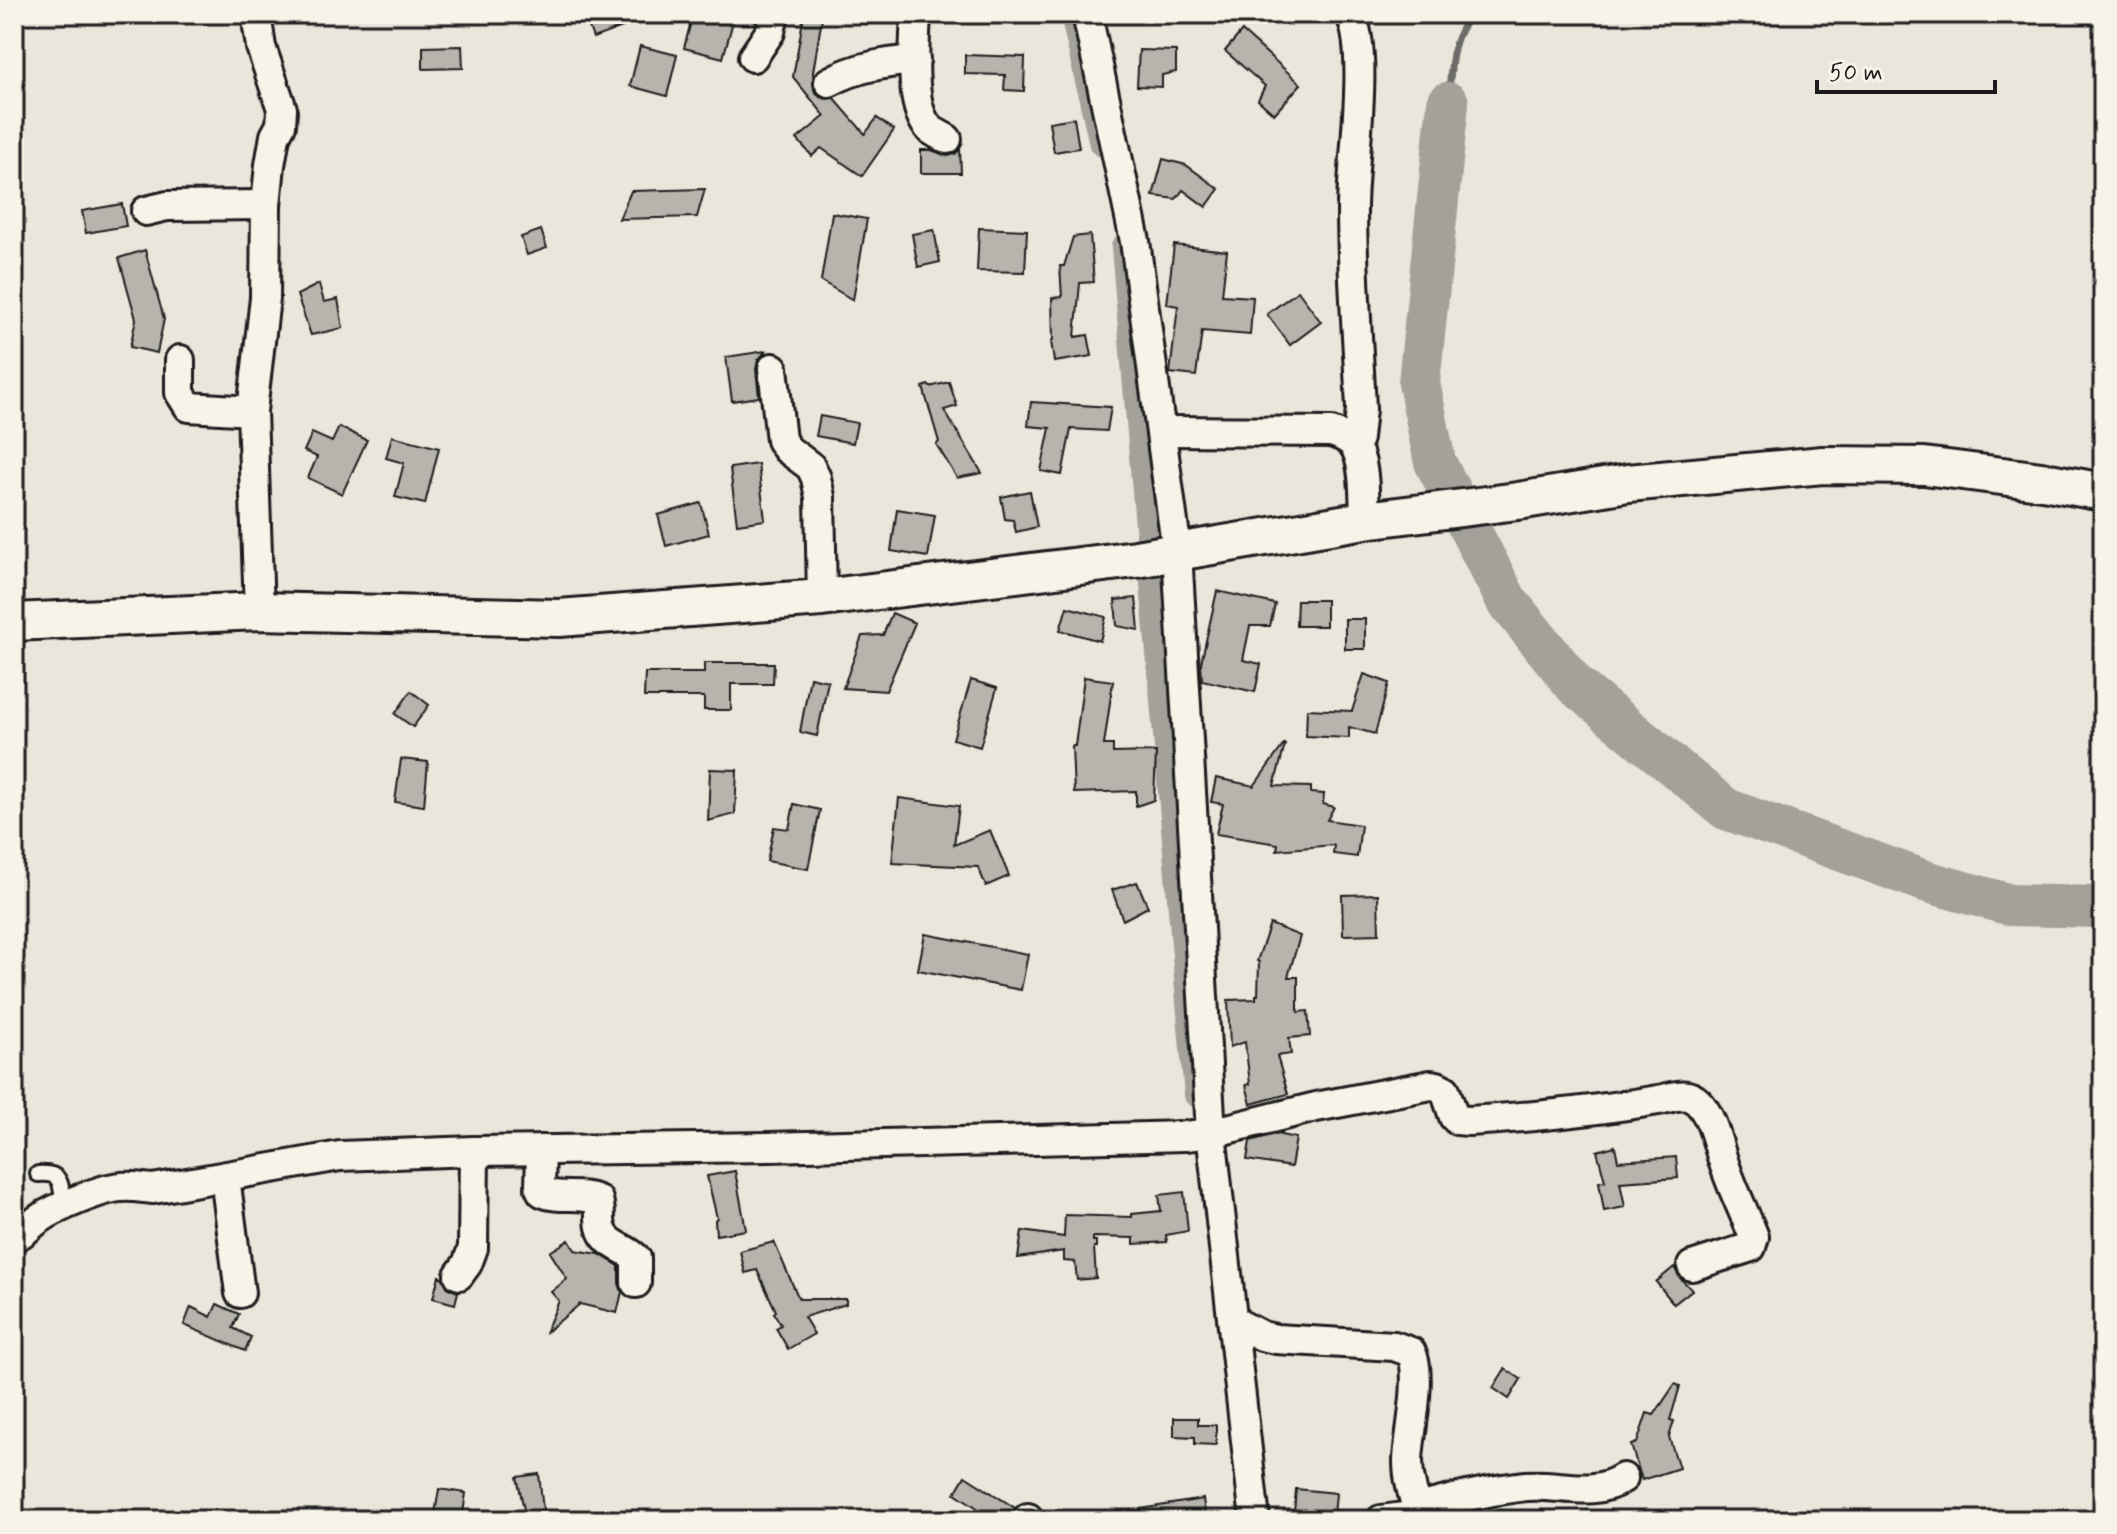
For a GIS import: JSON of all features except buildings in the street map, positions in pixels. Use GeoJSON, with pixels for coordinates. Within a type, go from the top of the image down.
{"type":"FeatureCollection","features":[{"type":"Feature","properties":{"kind":"street"},"geometry":{"type":"LineString","coordinates":[[256,14],[261,47],[282,109],[270,165],[266,205],[265,298],[252,411],[259,611]]}},
{"type":"Feature","properties":{"kind":"street"},"geometry":{"type":"LineString","coordinates":[[753,57],[770,32],[774,14]]}},
{"type":"Feature","properties":{"kind":"street"},"geometry":{"type":"LineString","coordinates":[[916,14],[918,101],[930,129],[947,139]]}},
{"type":"Feature","properties":{"kind":"street"},"geometry":{"type":"LineString","coordinates":[[1087,14],[1135,241],[1162,431],[1161,554],[1198,1135],[1233,1321],[1255,1520]]}},
{"type":"Feature","properties":{"kind":"street"},"geometry":{"type":"LineString","coordinates":[[1350,14],[1355,22],[1359,59],[1352,205],[1361,425],[1355,446],[1363,478],[1365,520]]}},
{"type":"Feature","properties":{"kind":"street"},"geometry":{"type":"LineString","coordinates":[[829,82],[864,67],[915,60]]}},
{"type":"Feature","properties":{"kind":"street"},"geometry":{"type":"LineString","coordinates":[[146,211],[167,206],[266,205]]}},
{"type":"Feature","properties":{"kind":"street"},"geometry":{"type":"LineString","coordinates":[[180,360],[180,393],[189,407],[252,411]]}},
{"type":"Feature","properties":{"kind":"street"},"geometry":{"type":"LineString","coordinates":[[773,368],[781,440],[787,449],[811,467],[820,497],[822,598]]}},
{"type":"Feature","properties":{"kind":"street"},"geometry":{"type":"LineString","coordinates":[[1162,431],[1331,432],[1345,437],[1355,446]]}},
{"type":"Feature","properties":{"kind":"street"},"geometry":{"type":"LineString","coordinates":[[14,622],[259,611],[559,618],[822,598],[1161,554],[1365,520],[1518,501],[1628,483],[1823,465],[1924,466],[2103,492]]}},
{"type":"Feature","properties":{"kind":"street"},"geometry":{"type":"LineString","coordinates":[[14,1237],[23,1234],[38,1219],[64,1206],[123,1186],[153,1189],[340,1156],[1198,1135],[1316,1107],[1431,1085],[1445,1090],[1457,1120],[1469,1121],[1595,1110],[1680,1094],[1692,1097],[1707,1116],[1754,1237],[1751,1247],[1692,1266]]}},
{"type":"Feature","properties":{"kind":"street"},"geometry":{"type":"LineString","coordinates":[[541,1150],[542,1192],[598,1200],[601,1230],[606,1238],[636,1258],[636,1283]]}},
{"type":"Feature","properties":{"kind":"street"},"geometry":{"type":"LineString","coordinates":[[459,1275],[473,1248],[474,1151]]}},
{"type":"Feature","properties":{"kind":"street"},"geometry":{"type":"LineString","coordinates":[[225,1177],[240,1293]]}},
{"type":"Feature","properties":{"kind":"street"},"geometry":{"type":"LineString","coordinates":[[1233,1321],[1262,1336],[1276,1339],[1394,1346],[1411,1352],[1415,1359],[1415,1378],[1408,1462],[1416,1509],[1412,1516],[1381,1520]]}},
{"type":"Feature","properties":{"kind":"street"},"geometry":{"type":"LineString","coordinates":[[1416,1509],[1448,1500],[1530,1486],[1589,1489],[1610,1486],[1623,1478]]}},
{"type":"Feature","properties":{"kind":"lane"},"geometry":{"type":"LineString","coordinates":[[38,1174],[57,1177],[64,1206]]}},
{"type":"Feature","properties":{"kind":"waterway"},"geometry":{"type":"LineString","coordinates":[[1072,14],[1101,144]]}},
{"type":"Feature","properties":{"kind":"waterway"},"geometry":{"type":"LineString","coordinates":[[1448,103],[1455,45],[1472,14]]}},
{"type":"Feature","properties":{"kind":"waterway"},"geometry":{"type":"LineString","coordinates":[[1448,103],[1419,383],[1435,462],[1507,601],[1576,686],[1726,809],[1928,882],[2011,905],[2103,907]]}},
{"type":"Feature","properties":{"kind":"waterway"},"geometry":{"type":"LineString","coordinates":[[1123,247],[1196,1095]]}}]}
